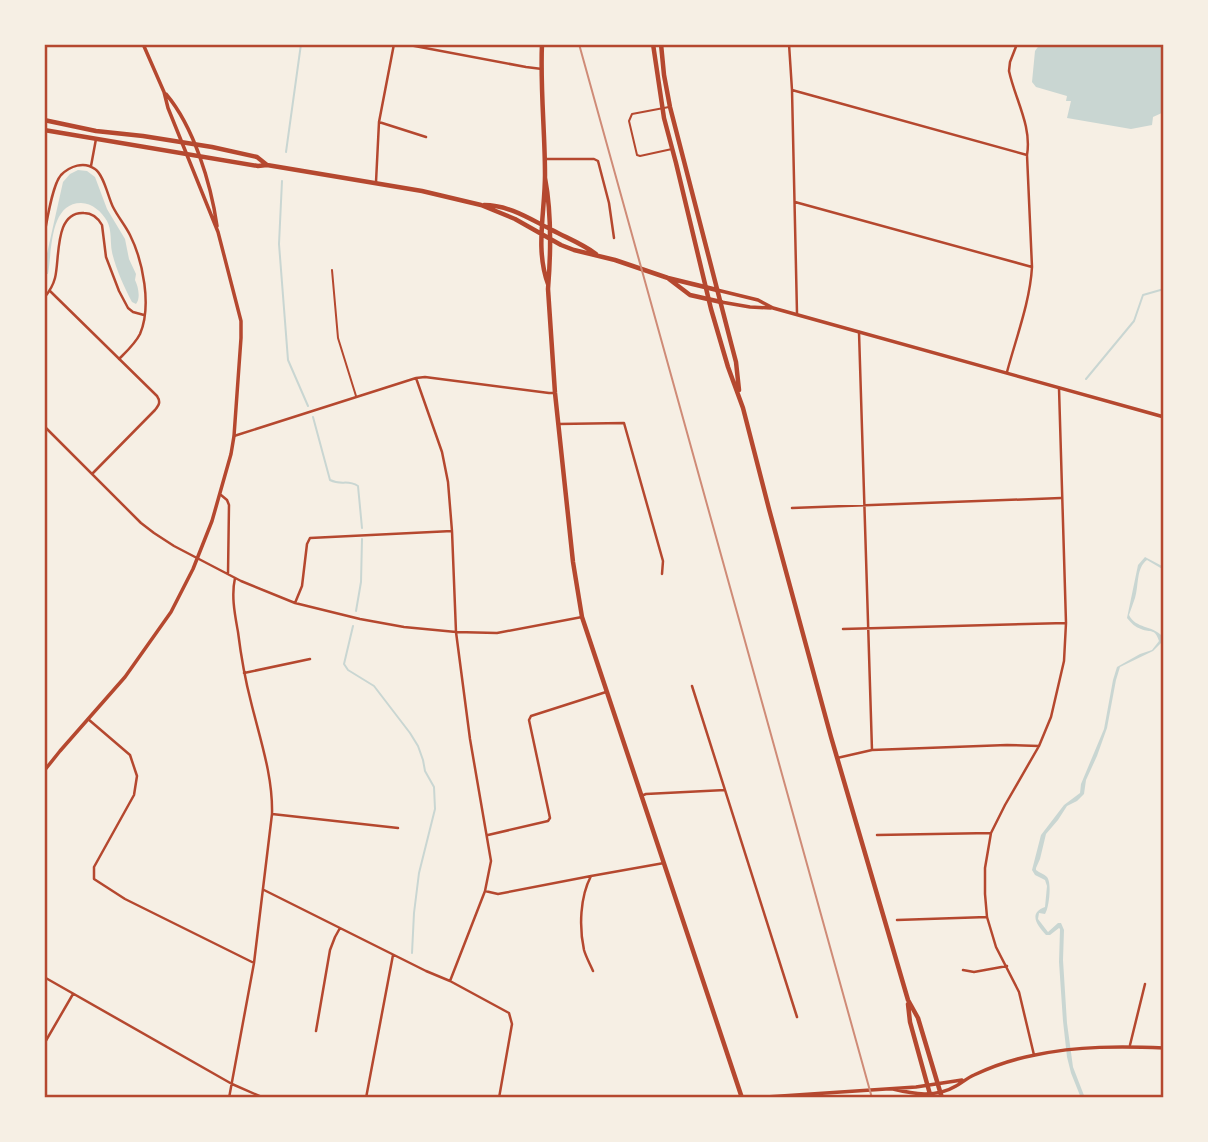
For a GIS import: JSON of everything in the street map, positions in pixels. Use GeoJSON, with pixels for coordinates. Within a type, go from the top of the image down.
{"type":"FeatureCollection","features":[{"type":"Feature","properties":{"kind":"main road"},"geometry":{"type":"LineString","coordinates":[[542,44],[545,159],[541,233],[543,265],[548,285],[555,393],[573,562],[582,617],[741,1098]]}},
{"type":"Feature","properties":{"kind":"main road"},"geometry":{"type":"LineString","coordinates":[[653,44],[662,108],[709,300],[728,367],[739,394],[837,759],[908,1000],[910,1021],[931,1096]]}},
{"type":"Feature","properties":{"kind":"main road"},"geometry":{"type":"LineString","coordinates":[[661,44],[670,107],[736,362],[739,394]]}},
{"type":"Feature","properties":{"kind":"main road"},"geometry":{"type":"LineString","coordinates":[[44,120],[101,132],[194,144],[257,158],[267,165]]}},
{"type":"Feature","properties":{"kind":"main road"},"geometry":{"type":"LineString","coordinates":[[44,130],[376,183],[481,205],[575,250],[718,290]]}},
{"type":"Feature","properties":{"kind":"main road"},"geometry":{"type":"LineString","coordinates":[[96,139],[101,132]]}},
{"type":"Feature","properties":{"kind":"main road"},"geometry":{"type":"LineString","coordinates":[[545,178],[551,239],[548,285]]}},
{"type":"Feature","properties":{"kind":"main road"},"geometry":{"type":"LineString","coordinates":[[481,205],[495,205],[527,216],[597,255]]}},
{"type":"Feature","properties":{"kind":"main road"},"geometry":{"type":"LineString","coordinates":[[668,278],[685,293],[721,302]]}},
{"type":"Feature","properties":{"kind":"main road"},"geometry":{"type":"LineString","coordinates":[[908,1000],[918,1018],[942,1098]]}},
{"type":"Feature","properties":{"kind":"street"},"geometry":{"type":"LineString","coordinates":[[44,771],[125,677],[179,599],[198,558],[221,495],[234,436],[241,321],[218,232],[143,44]]}},
{"type":"Feature","properties":{"kind":"street"},"geometry":{"type":"LineString","coordinates":[[376,183],[379,122],[394,44]]}},
{"type":"Feature","properties":{"kind":"street"},"geometry":{"type":"LineString","coordinates":[[404,44],[542,69]]}},
{"type":"Feature","properties":{"kind":"street"},"geometry":{"type":"LineString","coordinates":[[788,44],[792,90],[797,315]]}},
{"type":"Feature","properties":{"kind":"street"},"geometry":{"type":"LineString","coordinates":[[1007,374],[1023,316],[1032,267],[1028,135],[1009,71],[1017,44]]}},
{"type":"Feature","properties":{"kind":"street"},"geometry":{"type":"LineString","coordinates":[[792,90],[1027,155]]}},
{"type":"Feature","properties":{"kind":"street"},"geometry":{"type":"LineString","coordinates":[[164,93],[175,105],[194,144],[216,214],[218,232]]}},
{"type":"Feature","properties":{"kind":"street"},"geometry":{"type":"LineString","coordinates":[[379,122],[426,137]]}},
{"type":"Feature","properties":{"kind":"street"},"geometry":{"type":"LineString","coordinates":[[91,166],[96,139]]}},
{"type":"Feature","properties":{"kind":"street"},"geometry":{"type":"LineString","coordinates":[[545,159],[598,161],[614,237]]}},
{"type":"Feature","properties":{"kind":"street"},"geometry":{"type":"LineString","coordinates":[[44,236],[57,180],[74,166],[91,166],[101,176],[136,250],[144,286],[144,315],[140,334],[119,359]]}},
{"type":"Feature","properties":{"kind":"street"},"geometry":{"type":"LineString","coordinates":[[795,202],[1032,267]]}},
{"type":"Feature","properties":{"kind":"street"},"geometry":{"type":"LineString","coordinates":[[44,298],[56,275],[63,226],[67,219],[82,212],[95,217],[102,225],[106,257],[119,291],[128,308],[144,315]]}},
{"type":"Feature","properties":{"kind":"street"},"geometry":{"type":"LineString","coordinates":[[50,290],[157,396],[159,402],[155,410],[92,474]]}},
{"type":"Feature","properties":{"kind":"street"},"geometry":{"type":"LineString","coordinates":[[718,290],[758,300],[797,315],[1162,416]]}},
{"type":"Feature","properties":{"kind":"street"},"geometry":{"type":"LineString","coordinates":[[721,302],[773,308]]}},
{"type":"Feature","properties":{"kind":"street"},"geometry":{"type":"LineString","coordinates":[[859,332],[872,750]]}},
{"type":"Feature","properties":{"kind":"street"},"geometry":{"type":"LineString","coordinates":[[234,436],[416,378],[434,377],[555,393]]}},
{"type":"Feature","properties":{"kind":"street"},"geometry":{"type":"LineString","coordinates":[[416,378],[442,452],[448,482],[456,632],[470,739],[491,861],[485,891],[450,981]]}},
{"type":"Feature","properties":{"kind":"street"},"geometry":{"type":"LineString","coordinates":[[1034,1055],[1019,992],[996,947],[987,916],[985,879],[991,833],[1039,746],[1051,717],[1064,661],[1066,623],[1059,388]]}},
{"type":"Feature","properties":{"kind":"street"},"geometry":{"type":"LineString","coordinates":[[558,424],[624,423],[663,561],[662,574]]}},
{"type":"Feature","properties":{"kind":"street"},"geometry":{"type":"LineString","coordinates":[[44,426],[148,529],[236,578],[295,603],[404,627],[456,632],[497,633],[582,617]]}},
{"type":"Feature","properties":{"kind":"street"},"geometry":{"type":"LineString","coordinates":[[221,495],[227,499],[229,505],[229,574]]}},
{"type":"Feature","properties":{"kind":"street"},"geometry":{"type":"LineString","coordinates":[[792,508],[1062,498]]}},
{"type":"Feature","properties":{"kind":"street"},"geometry":{"type":"LineString","coordinates":[[295,603],[302,586],[310,538],[452,531]]}},
{"type":"Feature","properties":{"kind":"street"},"geometry":{"type":"LineString","coordinates":[[229,1098],[254,963],[272,814],[271,783],[244,673],[234,604],[233,588],[236,578]]}},
{"type":"Feature","properties":{"kind":"street"},"geometry":{"type":"LineString","coordinates":[[843,629],[1066,623]]}},
{"type":"Feature","properties":{"kind":"street"},"geometry":{"type":"LineString","coordinates":[[244,673],[310,659]]}},
{"type":"Feature","properties":{"kind":"street"},"geometry":{"type":"LineString","coordinates":[[692,686],[797,1017]]}},
{"type":"Feature","properties":{"kind":"street"},"geometry":{"type":"LineString","coordinates":[[488,835],[548,821],[550,818],[529,720],[531,716],[607,692]]}},
{"type":"Feature","properties":{"kind":"street"},"geometry":{"type":"LineString","coordinates":[[88,719],[130,755],[137,775],[134,795],[94,867],[94,879],[125,899],[254,963]]}},
{"type":"Feature","properties":{"kind":"street"},"geometry":{"type":"LineString","coordinates":[[837,759],[872,750],[1039,746]]}},
{"type":"Feature","properties":{"kind":"street"},"geometry":{"type":"LineString","coordinates":[[641,796],[725,790]]}},
{"type":"Feature","properties":{"kind":"street"},"geometry":{"type":"LineString","coordinates":[[272,814],[398,828]]}},
{"type":"Feature","properties":{"kind":"street"},"geometry":{"type":"LineString","coordinates":[[877,835],[991,833]]}},
{"type":"Feature","properties":{"kind":"street"},"geometry":{"type":"LineString","coordinates":[[485,891],[498,894],[664,863]]}},
{"type":"Feature","properties":{"kind":"street"},"geometry":{"type":"LineString","coordinates":[[591,876],[585,887],[582,919],[584,951],[593,971]]}},
{"type":"Feature","properties":{"kind":"street"},"geometry":{"type":"LineString","coordinates":[[263,889],[509,1013],[512,1024],[499,1098]]}},
{"type":"Feature","properties":{"kind":"street"},"geometry":{"type":"LineString","coordinates":[[897,920],[987,916]]}},
{"type":"Feature","properties":{"kind":"street"},"geometry":{"type":"LineString","coordinates":[[316,1031],[330,950],[340,928]]}},
{"type":"Feature","properties":{"kind":"street"},"geometry":{"type":"LineString","coordinates":[[366,1098],[393,955]]}},
{"type":"Feature","properties":{"kind":"street"},"geometry":{"type":"LineString","coordinates":[[963,970],[974,972],[1007,966]]}},
{"type":"Feature","properties":{"kind":"street"},"geometry":{"type":"LineString","coordinates":[[44,977],[232,1084],[264,1098]]}},
{"type":"Feature","properties":{"kind":"street"},"geometry":{"type":"LineString","coordinates":[[1130,1046],[1145,984]]}},
{"type":"Feature","properties":{"kind":"street"},"geometry":{"type":"LineString","coordinates":[[44,1044],[73,994]]}},
{"type":"Feature","properties":{"kind":"street"},"geometry":{"type":"LineString","coordinates":[[893,1089],[931,1096],[1004,1063],[1064,1050],[1130,1046],[1164,1048]]}},
{"type":"Feature","properties":{"kind":"street"},"geometry":{"type":"LineString","coordinates":[[751,1098],[893,1089],[964,1080]]}},
{"type":"Feature","properties":{"kind":"lane"},"geometry":{"type":"LineString","coordinates":[[670,107],[630,116],[629,121],[637,155],[673,149]]}},
{"type":"Feature","properties":{"kind":"lane"},"geometry":{"type":"LineString","coordinates":[[332,270],[338,338],[357,397]]}},
{"type":"Feature","properties":{"kind":"shaded area"},"geometry":{"type":"Polygon","coordinates":[[[1040,44],[1164,44],[1164,112],[1153,117],[1152,125],[1131,129],[1067,118],[1071,101],[1066,101],[1067,96],[1036,87],[1032,82],[1035,51],[1040,44]]]}},
{"type":"Feature","properties":{"kind":"shaded area"},"geometry":{"type":"Polygon","coordinates":[[[78,170],[87,171],[95,177],[107,209],[125,239],[129,259],[136,274],[139,295],[136,304],[129,297],[115,264],[107,221],[93,206],[81,203],[71,205],[63,211],[54,231],[48,274],[44,274],[63,182],[78,170]]]}},
{"type":"Feature","properties":{"kind":"shaded area"},"geometry":{"type":"Polygon","coordinates":[[[1145,557],[1164,567],[1164,570],[1147,560],[1143,563],[1129,615],[1136,623],[1162,636],[1162,642],[1153,651],[1120,667],[1107,728],[1086,780],[1084,794],[1067,806],[1046,834],[1036,868],[1049,880],[1050,890],[1045,914],[1039,913],[1038,919],[1048,932],[1058,923],[1061,923],[1064,930],[1067,1023],[1073,1067],[1085,1098],[1081,1098],[1067,1057],[1059,962],[1060,929],[1046,935],[1037,923],[1035,916],[1045,907],[1047,886],[1045,880],[1035,875],[1032,870],[1041,835],[1064,805],[1080,793],[1081,784],[1104,729],[1117,667],[1152,650],[1159,641],[1154,633],[1137,627],[1127,618],[1138,565],[1145,557]]]}},
{"type":"Feature","properties":{"kind":"waterway"},"geometry":{"type":"LineString","coordinates":[[286,152],[301,44]]}},
{"type":"Feature","properties":{"kind":"waterway"},"geometry":{"type":"LineString","coordinates":[[282,181],[279,244],[288,360],[308,406]]}},
{"type":"Feature","properties":{"kind":"waterway"},"geometry":{"type":"LineString","coordinates":[[1086,379],[1134,321],[1143,295],[1164,289]]}},
{"type":"Feature","properties":{"kind":"waterway"},"geometry":{"type":"LineString","coordinates":[[313,417],[330,480],[358,486],[362,528]]}},
{"type":"Feature","properties":{"kind":"waterway"},"geometry":{"type":"LineString","coordinates":[[356,611],[361,582],[362,539]]}},
{"type":"Feature","properties":{"kind":"waterway"},"geometry":{"type":"LineString","coordinates":[[353,626],[344,664],[348,670],[374,686],[410,733],[434,787],[435,809],[419,873],[412,953]]}},
{"type":"Feature","properties":{"kind":"railway"},"geometry":{"type":"LineString","coordinates":[[579,44],[872,1098]]}}]}
